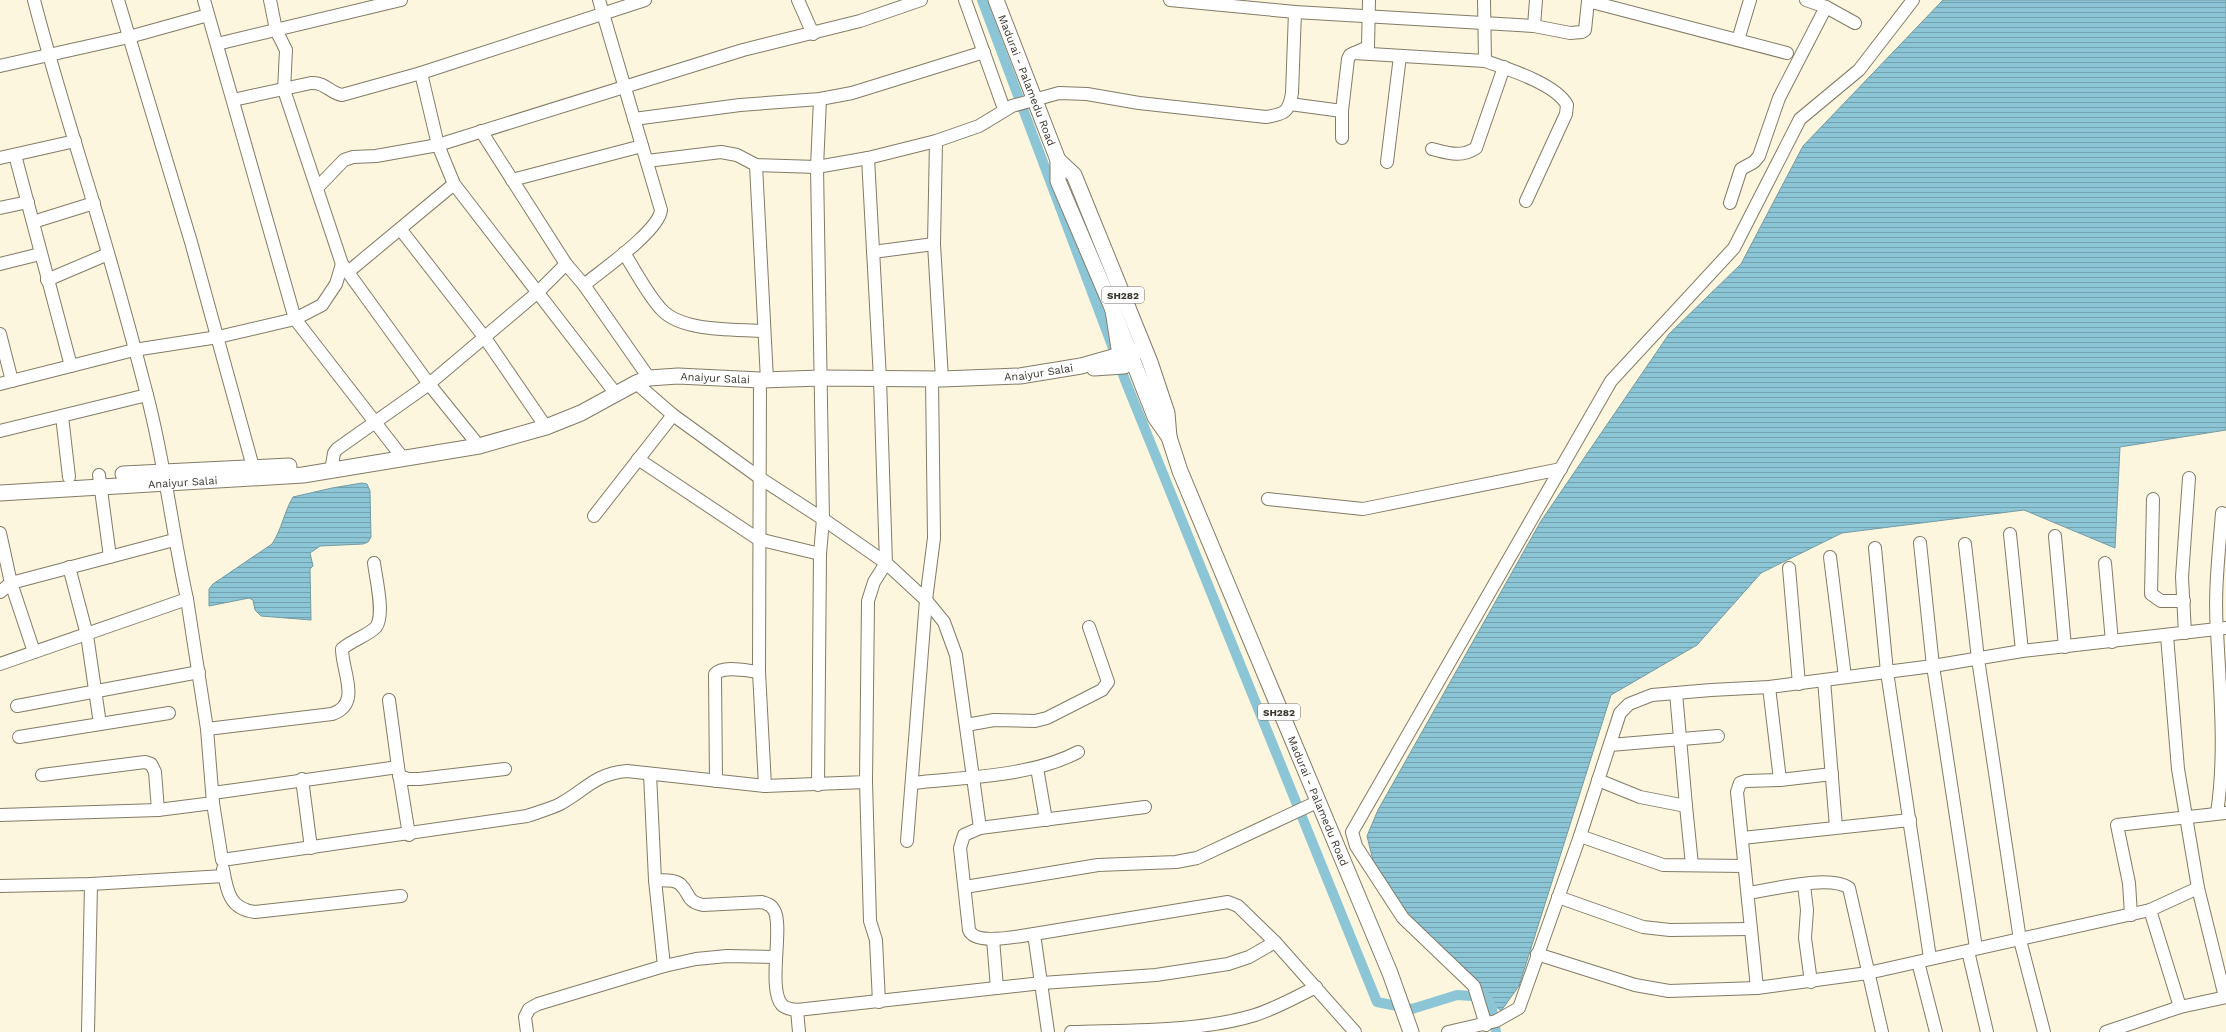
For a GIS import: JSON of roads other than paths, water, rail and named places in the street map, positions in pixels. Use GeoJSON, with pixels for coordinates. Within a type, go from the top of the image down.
{"type":"FeatureCollection","features":[{"type":"Feature","properties":{"kind":"main road","name":"Madurai - Palamedu Road"},"geometry":{"type":"LineString","coordinates":[[996,0],[1030,100],[1058,160],[1074,176],[1150,362],[1168,412],[1169,437],[1180,472],[1316,802],[1394,985],[1410,1030]]}},
{"type":"Feature","properties":{"kind":"main road","name":"Madurai - Palamedu Road"},"geometry":{"type":"LineString","coordinates":[[1058,160],[1058,182],[1113,310],[1121,361],[1146,395],[1155,417],[1169,437]]}},
{"type":"Feature","properties":{"kind":"main road"},"geometry":{"type":"LineString","coordinates":[[1097,273],[1112,268]]}},
{"type":"Feature","properties":{"kind":"main road"},"geometry":{"type":"LineString","coordinates":[[1121,361],[1142,343]]}},
{"type":"Feature","properties":{"kind":"main road","name":"Anaiyur Salai"},"geometry":{"type":"LineString","coordinates":[[253,473],[310,474],[402,457],[479,446],[546,427],[581,413],[642,380],[678,376],[763,380],[821,378],[880,380],[937,379],[1020,376],[1121,361],[1150,362]]}},
{"type":"Feature","properties":{"kind":"main road","name":"Anaiyur Salai"},"geometry":{"type":"LineString","coordinates":[[0,493],[100,480],[253,473],[332,465],[364,464]]}},
{"type":"Feature","properties":{"kind":"main road","name":"Anaiyur Salai"},"geometry":{"type":"LineString","coordinates":[[0,482],[69,477],[100,480]]}},
{"type":"Feature","properties":{"kind":"street"},"geometry":{"type":"LineString","coordinates":[[34,0],[48,56],[94,203],[147,395],[166,477],[174,540],[187,599],[199,672],[213,798],[224,876],[233,902],[243,911],[255,912],[401,896]]}},
{"type":"Feature","properties":{"kind":"street"},"geometry":{"type":"LineString","coordinates":[[118,0],[218,337],[253,473]]}},
{"type":"Feature","properties":{"kind":"street"},"geometry":{"type":"LineString","coordinates":[[204,0],[295,319],[402,457]]}},
{"type":"Feature","properties":{"kind":"street"},"geometry":{"type":"LineString","coordinates":[[270,0],[276,30],[286,50],[284,90],[345,268],[429,384],[479,446]]}},
{"type":"Feature","properties":{"kind":"street"},"geometry":{"type":"LineString","coordinates":[[217,44],[400,0]]}},
{"type":"Feature","properties":{"kind":"street"},"geometry":{"type":"LineString","coordinates":[[584,285],[624,253],[657,223],[660,216],[659,199],[624,86],[604,14],[598,0]]}},
{"type":"Feature","properties":{"kind":"street"},"geometry":{"type":"LineString","coordinates":[[232,100],[318,82],[335,94],[342,95],[421,73],[645,0]]}},
{"type":"Feature","properties":{"kind":"street"},"geometry":{"type":"LineString","coordinates":[[798,0],[813,34]]}},
{"type":"Feature","properties":{"kind":"street"},"geometry":{"type":"LineString","coordinates":[[317,188],[344,160],[438,145],[743,50],[813,34],[860,21],[921,0]]}},
{"type":"Feature","properties":{"kind":"street"},"geometry":{"type":"LineString","coordinates":[[965,0],[984,52],[1008,107]]}},
{"type":"Feature","properties":{"kind":"street"},"geometry":{"type":"LineString","coordinates":[[1170,0],[1274,5],[1295,12],[1368,15],[1534,26],[1570,33],[1582,32],[1587,25],[1588,1],[1787,53]]}},
{"type":"Feature","properties":{"kind":"street"},"geometry":{"type":"LineString","coordinates":[[1342,138],[1342,111],[1348,59],[1354,53],[1368,48],[1369,0]]}},
{"type":"Feature","properties":{"kind":"street"},"geometry":{"type":"LineString","coordinates":[[1484,0],[1483,22],[1485,61]]}},
{"type":"Feature","properties":{"kind":"street"},"geometry":{"type":"LineString","coordinates":[[1534,26],[1536,0]]}},
{"type":"Feature","properties":{"kind":"street"},"geometry":{"type":"LineString","coordinates":[[1738,40],[1750,0]]}},
{"type":"Feature","properties":{"kind":"street"},"geometry":{"type":"LineString","coordinates":[[1806,0],[1826,7],[1855,23]]}},
{"type":"Feature","properties":{"kind":"street"},"geometry":{"type":"LineString","coordinates":[[1491,1023],[1474,986],[1402,918],[1356,846],[1352,832],[1611,382],[1734,248],[1800,119],[1859,70],[1913,0]]}},
{"type":"Feature","properties":{"kind":"street"},"geometry":{"type":"LineString","coordinates":[[1730,203],[1741,169],[1754,162],[1759,156],[1779,98],[1826,7]]}},
{"type":"Feature","properties":{"kind":"street"},"geometry":{"type":"LineString","coordinates":[[647,161],[721,152],[737,154],[756,165],[817,166],[868,158],[936,141],[979,126],[991,120],[1008,107],[1059,93],[1073,93],[1139,103],[1266,117],[1286,112],[1290,104],[1295,12]]}},
{"type":"Feature","properties":{"kind":"street"},"geometry":{"type":"LineString","coordinates":[[0,66],[129,37],[208,15]]}},
{"type":"Feature","properties":{"kind":"street"},"geometry":{"type":"LineString","coordinates":[[634,119],[740,105],[820,99],[875,88],[984,52]]}},
{"type":"Feature","properties":{"kind":"street"},"geometry":{"type":"LineString","coordinates":[[1354,53],[1485,61],[1504,67],[1557,92],[1567,105],[1566,114],[1526,201]]}},
{"type":"Feature","properties":{"kind":"street"},"geometry":{"type":"LineString","coordinates":[[1387,162],[1400,56]]}},
{"type":"Feature","properties":{"kind":"street"},"geometry":{"type":"LineString","coordinates":[[1432,149],[1456,155],[1468,153],[1476,148],[1504,67]]}},
{"type":"Feature","properties":{"kind":"street"},"geometry":{"type":"LineString","coordinates":[[421,73],[438,145],[454,184],[616,394]]}},
{"type":"Feature","properties":{"kind":"street"},"geometry":{"type":"LineString","coordinates":[[818,785],[820,554],[823,519],[817,166],[820,99]]}},
{"type":"Feature","properties":{"kind":"street"},"geometry":{"type":"LineString","coordinates":[[1290,104],[1342,111]]}},
{"type":"Feature","properties":{"kind":"street"},"geometry":{"type":"LineString","coordinates":[[481,131],[566,264],[584,285],[642,380],[673,415],[760,478],[823,519],[886,563],[926,600],[944,622],[956,655],[980,828]]}},
{"type":"Feature","properties":{"kind":"street"},"geometry":{"type":"LineString","coordinates":[[0,158],[15,156],[75,141]]}},
{"type":"Feature","properties":{"kind":"street"},"geometry":{"type":"LineString","coordinates":[[907,840],[926,600],[934,538],[937,379],[934,244],[936,141]]}},
{"type":"Feature","properties":{"kind":"street"},"geometry":{"type":"LineString","coordinates":[[512,180],[642,146]]}},
{"type":"Feature","properties":{"kind":"street"},"geometry":{"type":"LineString","coordinates":[[15,156],[71,366]]}},
{"type":"Feature","properties":{"kind":"street"},"geometry":{"type":"LineString","coordinates":[[868,158],[880,380],[886,563],[874,582],[868,601],[866,782],[870,921],[876,940],[879,1002]]}},
{"type":"Feature","properties":{"kind":"street"},"geometry":{"type":"LineString","coordinates":[[756,165],[763,331],[758,539],[759,672],[766,786]]}},
{"type":"Feature","properties":{"kind":"street"},"geometry":{"type":"LineString","coordinates":[[0,334],[6,382],[134,350],[218,337],[295,319],[322,305],[345,268],[401,230],[454,184]]}},
{"type":"Feature","properties":{"kind":"street"},"geometry":{"type":"LineString","coordinates":[[0,208],[28,202]]}},
{"type":"Feature","properties":{"kind":"street"},"geometry":{"type":"LineString","coordinates":[[33,222],[94,203]]}},
{"type":"Feature","properties":{"kind":"street"},"geometry":{"type":"LineString","coordinates":[[401,230],[485,338],[546,427]]}},
{"type":"Feature","properties":{"kind":"street"},"geometry":{"type":"LineString","coordinates":[[873,252],[934,244]]}},
{"type":"Feature","properties":{"kind":"street"},"geometry":{"type":"LineString","coordinates":[[624,253],[661,310],[675,321],[689,324],[763,331]]}},
{"type":"Feature","properties":{"kind":"street"},"geometry":{"type":"LineString","coordinates":[[0,264],[40,254]]}},
{"type":"Feature","properties":{"kind":"street"},"geometry":{"type":"LineString","coordinates":[[48,280],[108,254]]}},
{"type":"Feature","properties":{"kind":"street"},"geometry":{"type":"LineString","coordinates":[[332,465],[334,453],[337,449],[429,384],[538,292],[566,264]]}},
{"type":"Feature","properties":{"kind":"street"},"geometry":{"type":"LineString","coordinates":[[0,431],[147,395]]}},
{"type":"Feature","properties":{"kind":"street"},"geometry":{"type":"LineString","coordinates":[[594,516],[673,415]]}},
{"type":"Feature","properties":{"kind":"street"},"geometry":{"type":"LineString","coordinates":[[62,416],[69,477]]}},
{"type":"Feature","properties":{"kind":"street"},"geometry":{"type":"LineString","coordinates":[[638,459],[758,539],[820,554]]}},
{"type":"Feature","properties":{"kind":"street"},"geometry":{"type":"LineString","coordinates":[[1268,499],[1363,509],[1561,469]]}},
{"type":"Feature","properties":{"kind":"street"},"geometry":{"type":"LineString","coordinates":[[2185,633],[2183,554],[2189,478]]}},
{"type":"Feature","properties":{"kind":"street"},"geometry":{"type":"LineString","coordinates":[[100,480],[110,556]]}},
{"type":"Feature","properties":{"kind":"street"},"geometry":{"type":"LineString","coordinates":[[2154,500],[2151,594],[2161,602],[2184,602]]}},
{"type":"Feature","properties":{"kind":"street"},"geometry":{"type":"LineString","coordinates":[[2131,915],[2129,883],[2117,825],[2222,813],[2225,775],[2225,721],[2218,554],[2222,513]]}},
{"type":"Feature","properties":{"kind":"street"},"geometry":{"type":"LineString","coordinates":[[0,533],[1,552],[34,652]]}},
{"type":"Feature","properties":{"kind":"street"},"geometry":{"type":"LineString","coordinates":[[2010,534],[2022,651]]}},
{"type":"Feature","properties":{"kind":"street"},"geometry":{"type":"LineString","coordinates":[[2055,536],[2065,647]]}},
{"type":"Feature","properties":{"kind":"street"},"geometry":{"type":"LineString","coordinates":[[0,592],[11,584],[69,567],[174,540]]}},
{"type":"Feature","properties":{"kind":"street"},"geometry":{"type":"LineString","coordinates":[[1920,543],[1933,666],[1972,949],[1987,1032]]}},
{"type":"Feature","properties":{"kind":"street"},"geometry":{"type":"LineString","coordinates":[[1965,544],[1978,659],[2020,940],[2044,1032]]}},
{"type":"Feature","properties":{"kind":"street"},"geometry":{"type":"LineString","coordinates":[[1875,548],[1887,672],[1910,820],[1924,960],[1936,1032]]}},
{"type":"Feature","properties":{"kind":"street"},"geometry":{"type":"LineString","coordinates":[[1830,557],[1845,677]]}},
{"type":"Feature","properties":{"kind":"street"},"geometry":{"type":"LineString","coordinates":[[206,729],[332,714],[341,711],[347,704],[350,696],[342,649],[350,641],[375,628],[380,618],[374,563]]}},
{"type":"Feature","properties":{"kind":"street"},"geometry":{"type":"LineString","coordinates":[[2105,563],[2112,642]]}},
{"type":"Feature","properties":{"kind":"street"},"geometry":{"type":"LineString","coordinates":[[69,567],[86,635],[100,724]]}},
{"type":"Feature","properties":{"kind":"street"},"geometry":{"type":"LineString","coordinates":[[1788,568],[1799,684]]}},
{"type":"Feature","properties":{"kind":"street"},"geometry":{"type":"LineString","coordinates":[[0,664],[187,599]]}},
{"type":"Feature","properties":{"kind":"street"},"geometry":{"type":"LineString","coordinates":[[966,726],[994,720],[1035,722],[1058,714],[1102,690],[1108,682],[1089,627]]}},
{"type":"Feature","properties":{"kind":"street"},"geometry":{"type":"LineString","coordinates":[[1448,1032],[1491,1023],[1519,1008],[1580,836],[1620,713],[1629,704],[1652,695],[1799,684],[1933,666],[2022,651],[2221,629]]}},
{"type":"Feature","properties":{"kind":"street"},"geometry":{"type":"LineString","coordinates":[[2106,1032],[2180,1007],[2225,997],[2198,888],[2186,817],[2174,739],[2167,636]]}},
{"type":"Feature","properties":{"kind":"street"},"geometry":{"type":"LineString","coordinates":[[716,781],[715,674],[718,671],[725,669],[759,672]]}},
{"type":"Feature","properties":{"kind":"street"},"geometry":{"type":"LineString","coordinates":[[17,706],[95,690],[199,672]]}},
{"type":"Feature","properties":{"kind":"street"},"geometry":{"type":"LineString","coordinates":[[1824,680],[1836,827]]}},
{"type":"Feature","properties":{"kind":"street"},"geometry":{"type":"LineString","coordinates":[[1769,687],[1780,780]]}},
{"type":"Feature","properties":{"kind":"street"},"geometry":{"type":"LineString","coordinates":[[1676,693],[1679,739],[1692,866]]}},
{"type":"Feature","properties":{"kind":"street"},"geometry":{"type":"LineString","coordinates":[[389,700],[409,834]]}},
{"type":"Feature","properties":{"kind":"street"},"geometry":{"type":"LineString","coordinates":[[19,737],[169,713]]}},
{"type":"Feature","properties":{"kind":"street"},"geometry":{"type":"LineString","coordinates":[[1610,745],[1718,736]]}},
{"type":"Feature","properties":{"kind":"street"},"geometry":{"type":"LineString","coordinates":[[912,783],[1037,768],[1060,762],[1078,752]]}},
{"type":"Feature","properties":{"kind":"street"},"geometry":{"type":"LineString","coordinates":[[42,775],[145,762],[151,764],[155,772],[158,810]]}},
{"type":"Feature","properties":{"kind":"street"},"geometry":{"type":"LineString","coordinates":[[1037,768],[1046,820]]}},
{"type":"Feature","properties":{"kind":"street"},"geometry":{"type":"LineString","coordinates":[[0,814],[158,810],[302,779],[399,772],[408,779],[419,779],[505,769]]}},
{"type":"Feature","properties":{"kind":"street"},"geometry":{"type":"LineString","coordinates":[[222,860],[527,816],[558,804],[602,776],[627,771],[766,786],[866,782]]}},
{"type":"Feature","properties":{"kind":"street"},"geometry":{"type":"LineString","coordinates":[[650,774],[654,880],[664,966]]}},
{"type":"Feature","properties":{"kind":"street"},"geometry":{"type":"LineString","coordinates":[[1757,988],[1737,792],[1740,783],[1746,781],[1780,780],[1832,774]]}},
{"type":"Feature","properties":{"kind":"street"},"geometry":{"type":"LineString","coordinates":[[302,779],[311,848]]}},
{"type":"Feature","properties":{"kind":"street"},"geometry":{"type":"LineString","coordinates":[[1598,780],[1640,797],[1686,806]]}},
{"type":"Feature","properties":{"kind":"street"},"geometry":{"type":"LineString","coordinates":[[965,887],[1098,865],[1176,862],[1197,858],[1316,802]]}},
{"type":"Feature","properties":{"kind":"street"},"geometry":{"type":"LineString","coordinates":[[1145,807],[980,828],[969,832],[961,841],[960,848],[970,934],[979,938],[993,939],[1034,934],[1228,902],[1238,906],[1275,942],[1355,1032]]}},
{"type":"Feature","properties":{"kind":"street"},"geometry":{"type":"LineString","coordinates":[[1742,838],[1910,820]]}},
{"type":"Feature","properties":{"kind":"street"},"geometry":{"type":"LineString","coordinates":[[1580,836],[1663,865],[1744,866]]}},
{"type":"Feature","properties":{"kind":"street"},"geometry":{"type":"LineString","coordinates":[[0,886],[91,884],[224,876]]}},
{"type":"Feature","properties":{"kind":"street"},"geometry":{"type":"LineString","coordinates":[[654,880],[675,881],[680,884],[690,900],[703,905],[762,902],[771,905],[775,911],[777,921],[776,956],[778,996],[786,1008],[796,1010],[1042,983],[1156,975],[1228,964],[1249,957],[1275,942]]}},
{"type":"Feature","properties":{"kind":"street"},"geometry":{"type":"LineString","coordinates":[[1748,893],[1804,885],[1835,883],[1849,888],[1882,1032]]}},
{"type":"Feature","properties":{"kind":"street"},"geometry":{"type":"LineString","coordinates":[[88,1032],[91,884]]}},
{"type":"Feature","properties":{"kind":"street"},"geometry":{"type":"LineString","coordinates":[[1804,885],[1807,916],[1805,938],[1810,982]]}},
{"type":"Feature","properties":{"kind":"street"},"geometry":{"type":"LineString","coordinates":[[1537,954],[1635,985],[1669,991],[1757,988],[1868,973],[2131,915],[2150,910],[2198,888]]}},
{"type":"Feature","properties":{"kind":"street"},"geometry":{"type":"LineString","coordinates":[[1558,897],[1643,927],[1670,930],[1750,929]]}},
{"type":"Feature","properties":{"kind":"street"},"geometry":{"type":"LineString","coordinates":[[2150,910],[2180,1007]]}},
{"type":"Feature","properties":{"kind":"street"},"geometry":{"type":"LineString","coordinates":[[1034,934],[1048,1032]]}},
{"type":"Feature","properties":{"kind":"street"},"geometry":{"type":"LineString","coordinates":[[993,939],[997,988]]}},
{"type":"Feature","properties":{"kind":"street"},"geometry":{"type":"LineString","coordinates":[[527,1032],[524,1017],[529,1009],[538,1004],[664,966],[727,956],[776,956]]}},
{"type":"Feature","properties":{"kind":"street"},"geometry":{"type":"LineString","coordinates":[[1071,1032],[1160,1029],[1217,1023],[1254,1016],[1275,1008],[1316,987]]}},
{"type":"Feature","properties":{"kind":"street"},"geometry":{"type":"LineString","coordinates":[[796,1010],[799,1032]]}},
{"type":"Feature","properties":{"kind":"water"},"geometry":{"type":"Polygon","coordinates":[[[1943,0],[2226,0],[2226,430],[2120,447],[2115,548],[2024,510],[1842,533],[1761,573],[1697,645],[1611,695],[1519,986],[1501,1011],[1407,925],[1377,877],[1367,836],[1378,810],[1541,521],[1669,334],[1741,264],[1803,146],[1943,0]]]}},
{"type":"Feature","properties":{"kind":"water"},"geometry":{"type":"Polygon","coordinates":[[[362,483],[367,484],[370,491],[371,537],[368,542],[363,544],[320,546],[310,553],[313,566],[310,569],[311,620],[261,616],[255,610],[253,600],[249,598],[209,606],[209,589],[213,584],[272,544],[293,497],[362,483]]]}},
{"type":"Feature","properties":{"kind":"waterway"},"geometry":{"type":"LineString","coordinates":[[982,0],[1125,380],[1377,1002],[1412,1009],[1457,995],[1487,997],[1492,1008],[1496,1032]]}}]}
